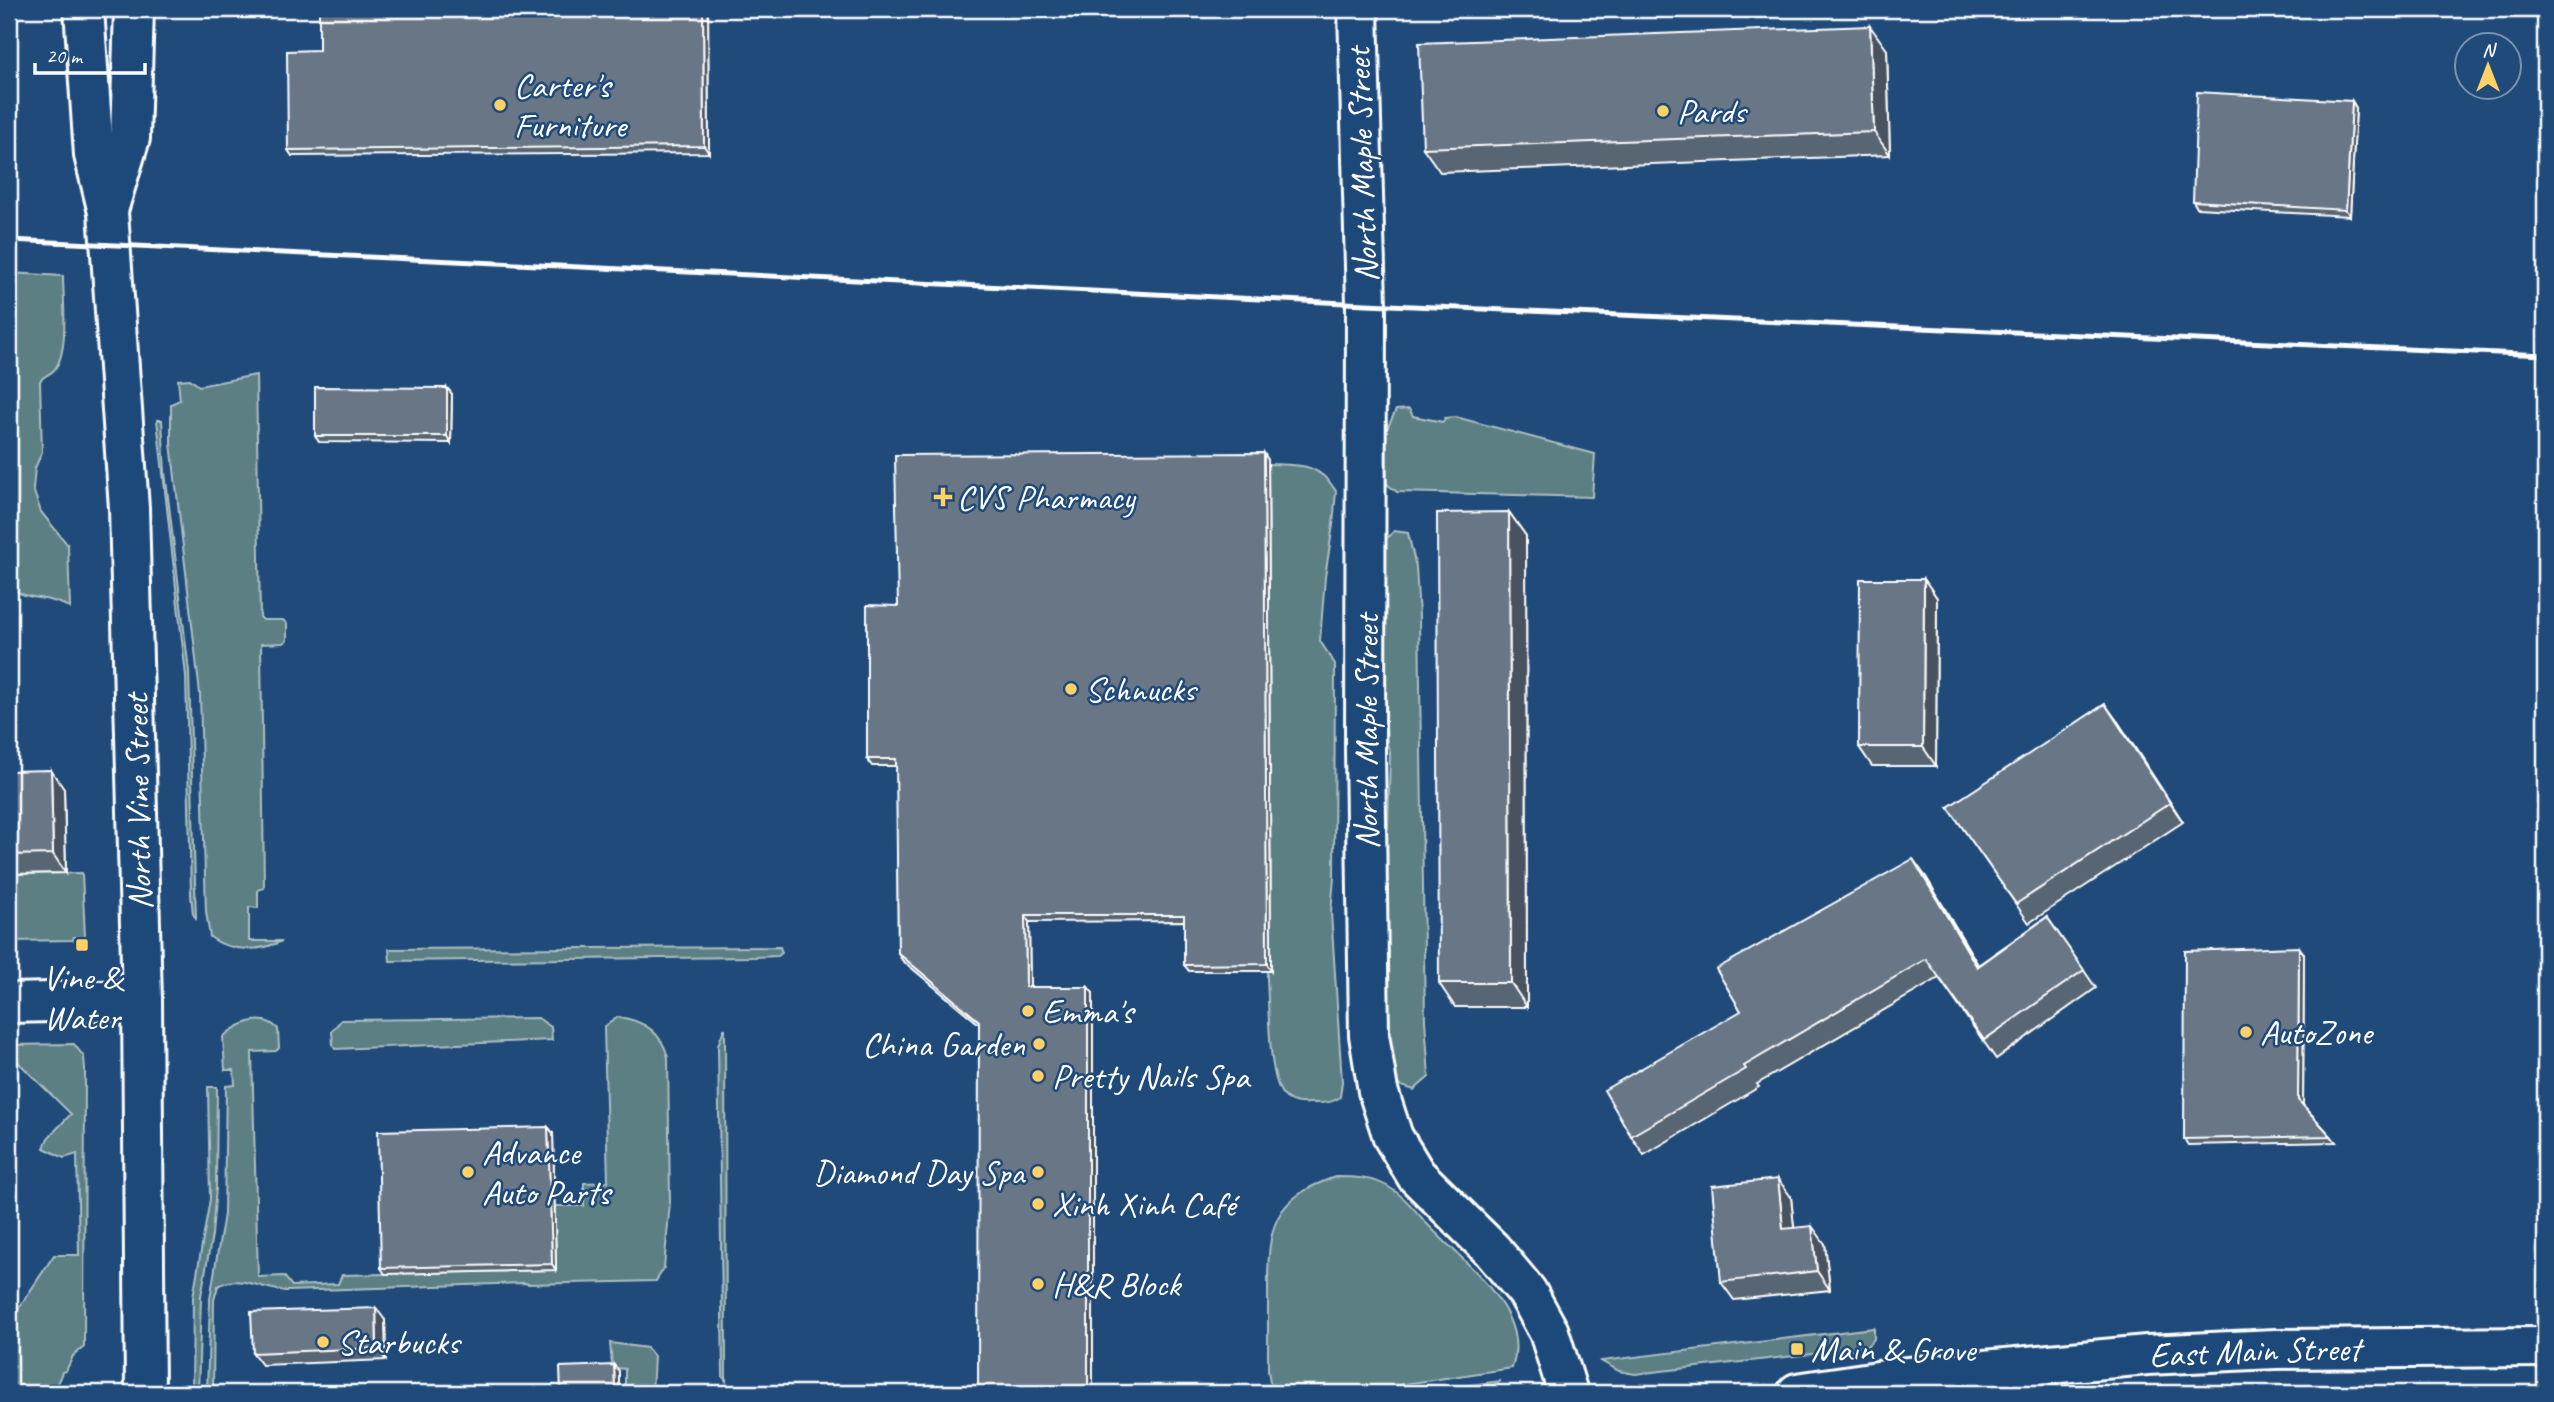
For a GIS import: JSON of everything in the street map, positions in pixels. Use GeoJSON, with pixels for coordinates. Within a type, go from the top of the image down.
{"type":"FeatureCollection","features":[{"type":"Feature","properties":{"kind":"main road","name":"North Vine Street"},"geometry":{"type":"LineString","coordinates":[[84,9],[94,155],[108,212],[129,508],[142,1000],[145,1393]]}},
{"type":"Feature","properties":{"kind":"main road","name":"North Vine Street"},"geometry":{"type":"LineString","coordinates":[[108,212],[130,138],[134,9]]}},
{"type":"Feature","properties":{"kind":"main road","name":"North Maple Street"},"geometry":{"type":"LineString","coordinates":[[1358,9],[1366,304],[1365,749],[1369,1035],[1378,1091],[1393,1137],[1416,1175],[1492,1250],[1527,1292],[1549,1332],[1567,1393]]}},
{"type":"Feature","properties":{"kind":"main road"},"geometry":{"type":"LineString","coordinates":[[9,1003],[142,1000]]}},
{"type":"Feature","properties":{"kind":"main road","name":"East Main Street"},"geometry":{"type":"LineString","coordinates":[[1806,1393],[1898,1378],[2147,1355],[2275,1349],[2545,1347]]}},
{"type":"Feature","properties":{"kind":"green space"},"geometry":{"type":"Polygon","coordinates":[[[9,273],[63,276],[64,340],[58,363],[53,371],[40,381],[42,452],[35,468],[33,489],[41,512],[68,545],[70,608],[54,601],[22,594],[9,585],[9,273]]]}},
{"type":"Feature","properties":{"kind":"green space"},"geometry":{"type":"Polygon","coordinates":[[[256,375],[260,617],[263,620],[283,620],[287,624],[287,640],[283,643],[261,644],[264,888],[258,890],[258,908],[249,907],[249,941],[282,941],[255,949],[245,949],[227,946],[210,937],[206,912],[200,694],[171,443],[171,404],[180,400],[178,380],[190,379],[199,386],[256,375]]]}},
{"type":"Feature","properties":{"kind":"green space"},"geometry":{"type":"Polygon","coordinates":[[[1409,409],[1413,416],[1443,422],[1445,418],[1456,417],[1595,454],[1592,497],[1397,492],[1388,485],[1384,472],[1384,435],[1396,410],[1409,409]]]}},
{"type":"Feature","properties":{"kind":"green space"},"geometry":{"type":"Polygon","coordinates":[[[157,420],[162,420],[165,472],[189,671],[196,918],[191,895],[186,676],[157,420]]]}},
{"type":"Feature","properties":{"kind":"green space"},"geometry":{"type":"Polygon","coordinates":[[[1268,464],[1298,465],[1315,470],[1336,491],[1320,641],[1335,664],[1334,878],[1331,912],[1342,1082],[1340,1097],[1325,1103],[1297,1103],[1281,1092],[1274,1069],[1270,1038],[1267,979],[1267,971],[1271,970],[1268,464]]]}},
{"type":"Feature","properties":{"kind":"green space"},"geometry":{"type":"Polygon","coordinates":[[[1394,531],[1408,533],[1416,567],[1419,616],[1425,1020],[1429,1077],[1414,1090],[1392,1083],[1387,1017],[1385,833],[1388,828],[1390,753],[1387,743],[1382,659],[1382,606],[1386,598],[1379,555],[1385,540],[1394,531]]]}},
{"type":"Feature","properties":{"kind":"green space"},"geometry":{"type":"Polygon","coordinates":[[[82,873],[85,937],[74,937],[73,940],[9,941],[9,874],[82,873]]]}},
{"type":"Feature","properties":{"kind":"green space"},"geometry":{"type":"Polygon","coordinates":[[[780,947],[782,953],[778,956],[754,957],[390,961],[389,949],[780,947]]]}},
{"type":"Feature","properties":{"kind":"green space"},"geometry":{"type":"Polygon","coordinates":[[[618,1017],[650,1028],[661,1040],[668,1057],[670,1202],[664,1268],[656,1281],[287,1291],[244,1282],[226,1282],[218,1286],[214,1300],[213,1393],[207,1393],[210,1299],[224,1214],[226,1086],[235,1085],[234,1070],[225,1070],[223,1037],[250,1022],[265,1021],[278,1029],[279,1048],[276,1051],[252,1052],[258,1277],[284,1276],[292,1286],[338,1284],[342,1275],[556,1270],[554,1206],[584,1206],[584,1183],[608,1182],[604,1027],[618,1017]]]}},
{"type":"Feature","properties":{"kind":"green space"},"geometry":{"type":"Polygon","coordinates":[[[538,1018],[551,1027],[552,1040],[335,1049],[333,1045],[332,1031],[341,1020],[538,1018]]]}},
{"type":"Feature","properties":{"kind":"green space"},"geometry":{"type":"Polygon","coordinates":[[[724,1029],[726,1381],[723,1377],[718,1045],[724,1029]]]}},
{"type":"Feature","properties":{"kind":"green space"},"geometry":{"type":"Polygon","coordinates":[[[74,1044],[84,1057],[85,1069],[84,1347],[73,1356],[66,1371],[62,1372],[57,1384],[59,1393],[9,1393],[9,1373],[15,1366],[9,1361],[9,1323],[54,1255],[79,1255],[77,1154],[64,1158],[44,1148],[48,1138],[71,1114],[13,1057],[9,1060],[9,1045],[74,1044]]]}},
{"type":"Feature","properties":{"kind":"green space"},"geometry":{"type":"Polygon","coordinates":[[[208,1087],[217,1087],[216,1188],[212,1235],[201,1296],[198,1393],[192,1393],[193,1297],[210,1199],[208,1087]]]}},
{"type":"Feature","properties":{"kind":"green space"},"geometry":{"type":"Polygon","coordinates":[[[1335,1177],[1368,1179],[1393,1190],[1476,1272],[1504,1308],[1512,1327],[1516,1347],[1512,1368],[1345,1393],[1277,1393],[1270,1382],[1268,1370],[1268,1267],[1273,1232],[1286,1206],[1298,1195],[1335,1177]]]}},
{"type":"Feature","properties":{"kind":"green space"},"geometry":{"type":"Polygon","coordinates":[[[1874,1328],[1874,1339],[1865,1348],[1635,1374],[1619,1371],[1601,1361],[1874,1328]]]}},
{"type":"Feature","properties":{"kind":"green space"},"geometry":{"type":"Polygon","coordinates":[[[610,1343],[647,1348],[654,1356],[652,1393],[625,1393],[625,1369],[612,1365],[610,1343]]]}},
{"type":"Feature","properties":{"kind":"green space"},"geometry":{"type":"Polygon","coordinates":[[[1501,1381],[1491,1387],[1468,1393],[1407,1393],[1501,1381]]]}},
{"type":"Feature","properties":{"kind":"building","name":"Carter's Furniture"},"geometry":{"type":"Polygon","coordinates":[[[319,9],[703,9],[704,146],[288,150],[287,51],[319,50],[319,9]]]}},
{"type":"Feature","properties":{"kind":"building","name":"Pards"},"geometry":{"type":"Polygon","coordinates":[[[1870,26],[1874,132],[1423,148],[1419,43],[1870,26]]]}},
{"type":"Feature","properties":{"kind":"building"},"geometry":{"type":"Polygon","coordinates":[[[2197,92],[2352,101],[2346,210],[2193,201],[2197,92]]]}},
{"type":"Feature","properties":{"kind":"building"},"geometry":{"type":"Polygon","coordinates":[[[315,387],[447,388],[447,436],[315,436],[315,387]]]}},
{"type":"Feature","properties":{"kind":"building","name":"Schnucks"},"geometry":{"type":"Polygon","coordinates":[[[1264,453],[1267,964],[1184,965],[1184,915],[1025,915],[1026,987],[1088,987],[1088,1393],[978,1393],[979,1021],[898,953],[896,759],[867,759],[867,605],[898,606],[895,455],[1264,453]]]}},
{"type":"Feature","properties":{"kind":"building"},"geometry":{"type":"Polygon","coordinates":[[[1509,512],[1511,983],[1439,983],[1437,513],[1509,512]]]}},
{"type":"Feature","properties":{"kind":"building"},"geometry":{"type":"Polygon","coordinates":[[[1860,579],[1924,579],[1923,747],[1859,747],[1860,579]]]}},
{"type":"Feature","properties":{"kind":"building"},"geometry":{"type":"Polygon","coordinates":[[[2105,704],[2170,803],[2016,904],[1948,807],[2105,704]]]}},
{"type":"Feature","properties":{"kind":"building"},"geometry":{"type":"Polygon","coordinates":[[[51,770],[53,854],[9,855],[9,771],[51,770]]]}},
{"type":"Feature","properties":{"kind":"building"},"geometry":{"type":"Polygon","coordinates":[[[1913,859],[1977,967],[2047,917],[2084,970],[1984,1040],[1926,959],[1631,1136],[1604,1090],[1741,1011],[1716,969],[1913,859]]]}},
{"type":"Feature","properties":{"kind":"building","name":"AutoZone"},"geometry":{"type":"Polygon","coordinates":[[[2299,947],[2298,1100],[2331,1136],[2184,1139],[2185,951],[2299,947]]]}},
{"type":"Feature","properties":{"kind":"building","name":"Advance Auto Parts"},"geometry":{"type":"Polygon","coordinates":[[[548,1127],[552,1264],[381,1268],[378,1131],[548,1127]]]}},
{"type":"Feature","properties":{"kind":"building"},"geometry":{"type":"Polygon","coordinates":[[[1778,1179],[1783,1229],[1812,1226],[1817,1271],[1721,1282],[1712,1186],[1778,1179]]]}},
{"type":"Feature","properties":{"kind":"building","name":"Starbucks"},"geometry":{"type":"Polygon","coordinates":[[[376,1308],[377,1348],[253,1353],[251,1312],[376,1308]]]}},
{"type":"Feature","properties":{"kind":"building"},"geometry":{"type":"Polygon","coordinates":[[[614,1365],[615,1393],[561,1393],[560,1367],[614,1365]]]}},
{"type":"Feature","properties":{"kind":"railway"},"geometry":{"type":"LineString","coordinates":[[9,240],[1366,304],[2545,355]]}},
{"type":"Feature","properties":{"kind":"place","name":"Carter's Furniture"},"geometry":{"type":"Point","coordinates":[500,105]}},
{"type":"Feature","properties":{"kind":"place","name":"Pards"},"geometry":{"type":"Point","coordinates":[1663,111]}},
{"type":"Feature","properties":{"kind":"place","name":"CVS Pharmacy"},"geometry":{"type":"Point","coordinates":[943,497]}},
{"type":"Feature","properties":{"kind":"place","name":"Schnucks"},"geometry":{"type":"Point","coordinates":[1071,689]}},
{"type":"Feature","properties":{"kind":"place","name":"Vine & Water"},"geometry":{"type":"Point","coordinates":[82,945]}},
{"type":"Feature","properties":{"kind":"place","name":"Emma's"},"geometry":{"type":"Point","coordinates":[1028,1011]}},
{"type":"Feature","properties":{"kind":"place","name":"AutoZone"},"geometry":{"type":"Point","coordinates":[2246,1032]}},
{"type":"Feature","properties":{"kind":"place","name":"China Garden"},"geometry":{"type":"Point","coordinates":[1039,1044]}},
{"type":"Feature","properties":{"kind":"place","name":"Pretty Nails Spa"},"geometry":{"type":"Point","coordinates":[1038,1076]}},
{"type":"Feature","properties":{"kind":"place","name":"Advance Auto Parts"},"geometry":{"type":"Point","coordinates":[468,1172]}},
{"type":"Feature","properties":{"kind":"place","name":"Diamond Day Spa"},"geometry":{"type":"Point","coordinates":[1038,1172]}},
{"type":"Feature","properties":{"kind":"place","name":"Xinh Xinh Café"},"geometry":{"type":"Point","coordinates":[1038,1204]}},
{"type":"Feature","properties":{"kind":"place","name":"H&R Block"},"geometry":{"type":"Point","coordinates":[1038,1284]}},
{"type":"Feature","properties":{"kind":"place","name":"Starbucks"},"geometry":{"type":"Point","coordinates":[323,1342]}},
{"type":"Feature","properties":{"kind":"place","name":"Main & Grove"},"geometry":{"type":"Point","coordinates":[1797,1349]}}]}
